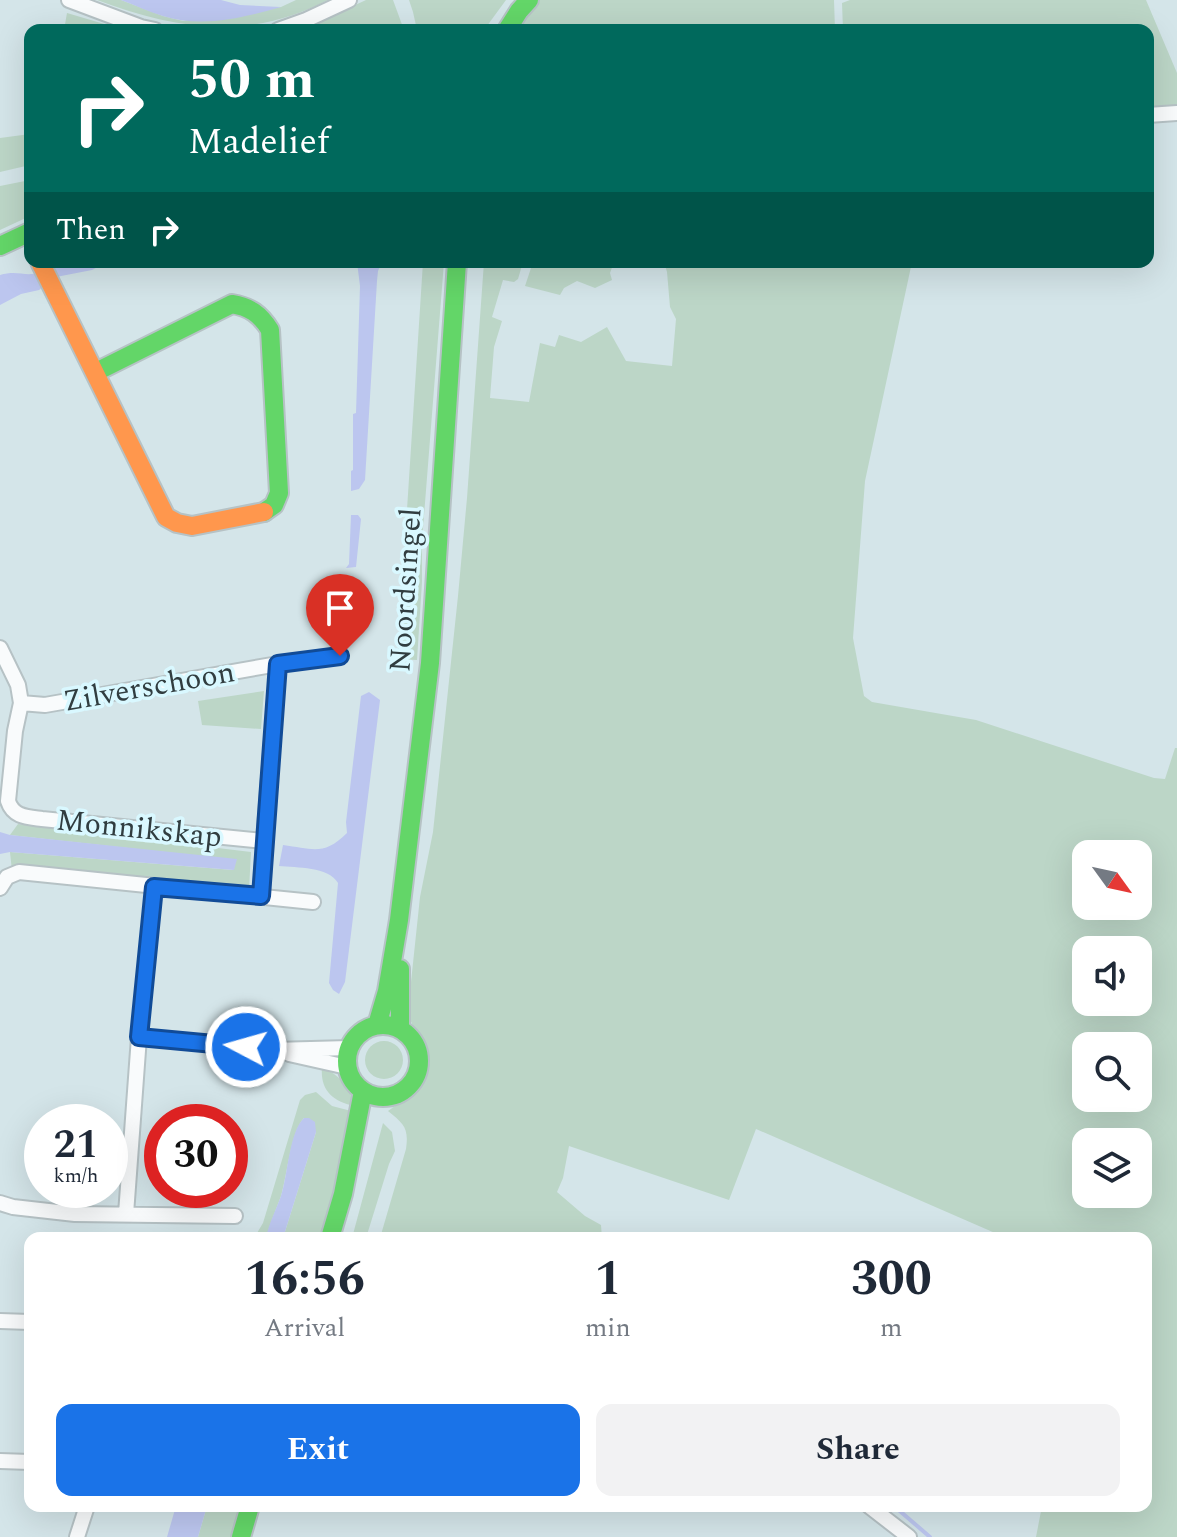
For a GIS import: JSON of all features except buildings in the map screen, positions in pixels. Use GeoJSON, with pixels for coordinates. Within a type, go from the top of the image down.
{"type":"FeatureCollection","features":[{"type":"Feature","properties":{"kind":"main road"},"geometry":{"type":"LineString","coordinates":[[499,24],[517,0]]}},
{"type":"Feature","properties":{"kind":"main road"},"geometry":{"type":"LineString","coordinates":[[511,24],[529,0]]}},
{"type":"Feature","properties":{"kind":"main road"},"geometry":{"type":"LineString","coordinates":[[0,246],[24,238]]}},
{"type":"Feature","properties":{"kind":"main road"},"geometry":{"type":"LineString","coordinates":[[43,268],[166,517],[192,526],[264,512],[274,505],[279,493],[270,330],[263,317],[248,306],[232,304],[96,372]]}},
{"type":"Feature","properties":{"kind":"main road","name":"Noordsingel"},"geometry":{"type":"LineString","coordinates":[[377,1025],[387,991],[399,920],[430,663],[457,268]]}},
{"type":"Feature","properties":{"kind":"main road","name":"Noordsingel"},"geometry":{"type":"LineString","coordinates":[[399,920],[400,1028]]}},
{"type":"Feature","properties":{"kind":"main road"},"geometry":{"type":"LineString","coordinates":[[386,1024],[400,1028],[417,1046],[420,1062],[417,1075],[410,1086],[399,1094],[385,1097],[363,1091],[356,1085],[347,1067],[349,1048],[366,1029],[386,1024]]}},
{"type":"Feature","properties":{"kind":"main road"},"geometry":{"type":"LineString","coordinates":[[332,1232],[343,1194],[363,1091]]}},
{"type":"Feature","properties":{"kind":"main road"},"geometry":{"type":"LineString","coordinates":[[343,1194],[385,1097]]}},
{"type":"Feature","properties":{"kind":"main road"},"geometry":{"type":"LineString","coordinates":[[241,1537],[248,1512]]}},
{"type":"Feature","properties":{"kind":"street"},"geometry":{"type":"LineString","coordinates":[[69,0],[133,24]]}},
{"type":"Feature","properties":{"kind":"street"},"geometry":{"type":"LineString","coordinates":[[295,24],[349,0]]}},
{"type":"Feature","properties":{"kind":"street"},"geometry":{"type":"LineString","coordinates":[[1154,115],[1177,113]]}},
{"type":"Feature","properties":{"kind":"street"},"geometry":{"type":"LineString","coordinates":[[0,648],[18,685],[21,703],[5,776]]}},
{"type":"Feature","properties":{"kind":"street","name":"Zilverschoon"},"geometry":{"type":"LineString","coordinates":[[21,703],[45,705],[340,656]]}},
{"type":"Feature","properties":{"kind":"street","name":"Zilverschoon"},"geometry":{"type":"LineString","coordinates":[[264,841],[278,664]]}},
{"type":"Feature","properties":{"kind":"street","name":"Monnikskap"},"geometry":{"type":"LineString","coordinates":[[5,776],[8,801],[16,814],[264,841],[261,896]]}},
{"type":"Feature","properties":{"kind":"street","name":"Monnikskap"},"geometry":{"type":"LineString","coordinates":[[3,882],[19,872],[313,902]]}},
{"type":"Feature","properties":{"kind":"street"},"geometry":{"type":"LineString","coordinates":[[126,1214],[154,887]]}},
{"type":"Feature","properties":{"kind":"street"},"geometry":{"type":"LineString","coordinates":[[139,1037],[273,1050],[349,1048]]}},
{"type":"Feature","properties":{"kind":"street"},"geometry":{"type":"LineString","coordinates":[[273,1050],[347,1067]]}},
{"type":"Feature","properties":{"kind":"street"},"geometry":{"type":"LineString","coordinates":[[0,1203],[75,1214],[235,1216]]}},
{"type":"Feature","properties":{"kind":"street"},"geometry":{"type":"LineString","coordinates":[[0,1321],[24,1322]]}},
{"type":"Feature","properties":{"kind":"street"},"geometry":{"type":"LineString","coordinates":[[0,1461],[24,1462]]}},
{"type":"Feature","properties":{"kind":"street"},"geometry":{"type":"LineString","coordinates":[[77,1537],[85,1512]]}},
{"type":"Feature","properties":{"kind":"street"},"geometry":{"type":"LineString","coordinates":[[877,1512],[909,1537]]}},
{"type":"Feature","properties":{"kind":"green space"},"geometry":{"type":"Polygon","coordinates":[[[97,0],[121,0],[183,21],[281,7],[296,0],[328,0],[299,13],[256,24],[184,24],[97,0]]]}},
{"type":"Feature","properties":{"kind":"green space"},"geometry":{"type":"Polygon","coordinates":[[[366,0],[393,0],[402,24],[314,24],[366,0]]]}},
{"type":"Feature","properties":{"kind":"green space"},"geometry":{"type":"Polygon","coordinates":[[[409,0],[506,0],[488,24],[416,24],[409,0]]]}},
{"type":"Feature","properties":{"kind":"green space"},"geometry":{"type":"Polygon","coordinates":[[[538,0],[834,0],[835,24],[518,24],[538,0]]]}},
{"type":"Feature","properties":{"kind":"green space"},"geometry":{"type":"Polygon","coordinates":[[[850,0],[1146,0],[1177,73],[1177,107],[1154,109],[1154,24],[843,24],[842,3],[850,0]]]}},
{"type":"Feature","properties":{"kind":"green space"},"geometry":{"type":"Polygon","coordinates":[[[67,13],[104,24],[65,24],[67,13]]]}},
{"type":"Feature","properties":{"kind":"green space"},"geometry":{"type":"Polygon","coordinates":[[[24,135],[24,166],[0,172],[0,138],[24,135]]]}},
{"type":"Feature","properties":{"kind":"green space"},"geometry":{"type":"Polygon","coordinates":[[[24,181],[24,219],[0,230],[0,186],[24,181]]]}},
{"type":"Feature","properties":{"kind":"green space"},"geometry":{"type":"Polygon","coordinates":[[[423,268],[444,268],[422,541],[417,660],[395,659],[423,268]]]}},
{"type":"Feature","properties":{"kind":"green space"},"geometry":{"type":"Polygon","coordinates":[[[484,268],[521,268],[514,282],[503,280],[492,317],[502,321],[494,347],[490,398],[529,402],[540,343],[555,347],[559,335],[581,342],[607,327],[626,361],[672,366],[676,319],[670,307],[666,268],[911,268],[865,481],[853,638],[864,696],[872,702],[976,720],[1154,778],[1165,779],[1177,748],[1177,1537],[1036,1537],[1041,1512],[1152,1512],[1152,1232],[993,1232],[756,1129],[729,1200],[569,1146],[557,1192],[585,1216],[601,1225],[602,1232],[382,1232],[407,1142],[404,1127],[388,1111],[413,1093],[427,1070],[426,1056],[409,1017],[420,897],[433,832],[467,498],[484,268]]]}},
{"type":"Feature","properties":{"kind":"green space"},"geometry":{"type":"Polygon","coordinates":[[[531,268],[612,268],[612,280],[595,288],[577,281],[564,288],[560,295],[525,286],[531,268]]]}},
{"type":"Feature","properties":{"kind":"green space"},"geometry":{"type":"Polygon","coordinates":[[[264,691],[261,729],[202,725],[198,701],[264,691]]]}},
{"type":"Feature","properties":{"kind":"green space"},"geometry":{"type":"Polygon","coordinates":[[[18,824],[251,852],[249,890],[12,871],[10,852],[233,870],[236,860],[10,835],[18,824]]]}},
{"type":"Feature","properties":{"kind":"green space"},"geometry":{"type":"Polygon","coordinates":[[[384,1041],[398,1046],[403,1060],[398,1074],[384,1079],[370,1074],[365,1060],[370,1046],[384,1041]]]}},
{"type":"Feature","properties":{"kind":"green space"},"geometry":{"type":"Polygon","coordinates":[[[322,1067],[343,1082],[354,1106],[339,1101],[329,1093],[323,1082],[322,1067]]]}},
{"type":"Feature","properties":{"kind":"green space"},"geometry":{"type":"Polygon","coordinates":[[[316,1092],[332,1106],[355,1112],[325,1232],[285,1232],[316,1132],[304,1118],[296,1133],[281,1196],[268,1232],[258,1232],[300,1100],[316,1092]]]}},
{"type":"Feature","properties":{"kind":"green space"},"geometry":{"type":"Polygon","coordinates":[[[383,1123],[392,1132],[395,1151],[368,1232],[354,1232],[383,1123]]]}},
{"type":"Feature","properties":{"kind":"green space"},"geometry":{"type":"Polygon","coordinates":[[[205,1512],[242,1512],[235,1537],[198,1537],[205,1512]]]}},
{"type":"Feature","properties":{"kind":"water"},"geometry":{"type":"Polygon","coordinates":[[[121,0],[221,0],[240,5],[281,7],[237,18],[192,21],[163,16],[121,0]]]}},
{"type":"Feature","properties":{"kind":"water"},"geometry":{"type":"Polygon","coordinates":[[[96,268],[56,277],[39,290],[21,294],[0,305],[0,275],[33,274],[46,269],[96,268]]]}},
{"type":"Feature","properties":{"kind":"water"},"geometry":{"type":"Polygon","coordinates":[[[358,268],[379,268],[365,480],[359,489],[351,491],[353,414],[356,413],[360,286],[358,268]]]}},
{"type":"Feature","properties":{"kind":"water"},"geometry":{"type":"Polygon","coordinates":[[[351,515],[358,515],[361,519],[356,567],[346,568],[349,564],[351,515]]]}},
{"type":"Feature","properties":{"kind":"water"},"geometry":{"type":"Polygon","coordinates":[[[369,692],[380,700],[345,982],[339,994],[329,983],[338,883],[327,873],[279,866],[283,845],[325,848],[347,833],[361,696],[369,692]]]}},
{"type":"Feature","properties":{"kind":"water"},"geometry":{"type":"Polygon","coordinates":[[[0,832],[237,859],[234,870],[10,852],[0,854],[0,832]]]}},
{"type":"Feature","properties":{"kind":"water"},"geometry":{"type":"Polygon","coordinates":[[[304,1118],[309,1118],[315,1122],[316,1132],[285,1232],[268,1232],[281,1196],[299,1125],[304,1118]]]}},
{"type":"Feature","properties":{"kind":"water"},"geometry":{"type":"Polygon","coordinates":[[[174,1512],[205,1512],[198,1537],[167,1537],[174,1512]]]}},
{"type":"Feature","properties":{"kind":"waterway"},"geometry":{"type":"LineString","coordinates":[[901,1512],[930,1537]]}},
{"type":"Feature","properties":{"kind":"traffic: fast"},"geometry":{"type":"LineString","coordinates":[[511,24],[529,0]]}},
{"type":"Feature","properties":{"kind":"traffic: fast"},"geometry":{"type":"LineString","coordinates":[[0,246],[24,235]]}},
{"type":"Feature","properties":{"kind":"traffic: fast"},"geometry":{"type":"LineString","coordinates":[[377,1025],[387,991],[399,920],[430,663],[457,268]]}},
{"type":"Feature","properties":{"kind":"traffic: fast"},"geometry":{"type":"LineString","coordinates":[[96,372],[232,304],[249,309],[258,316],[270,330],[279,493],[274,505],[264,512]]}},
{"type":"Feature","properties":{"kind":"traffic: fast"},"geometry":{"type":"LineString","coordinates":[[400,969],[400,1028]]}},
{"type":"Feature","properties":{"kind":"traffic: fast"},"geometry":{"type":"LineString","coordinates":[[390,1025],[409,1035],[417,1047],[419,1061],[417,1075],[409,1087],[397,1095],[376,1097],[357,1087],[349,1075],[347,1054],[357,1035],[369,1027],[390,1025]]}},
{"type":"Feature","properties":{"kind":"traffic: fast"},"geometry":{"type":"LineString","coordinates":[[332,1232],[343,1194],[363,1091]]}},
{"type":"Feature","properties":{"kind":"traffic: fast"},"geometry":{"type":"LineString","coordinates":[[241,1537],[248,1512]]}},
{"type":"Feature","properties":{"kind":"traffic: slow"},"geometry":{"type":"LineString","coordinates":[[43,268],[166,517],[192,526],[264,512]]}},
{"type":"Feature","properties":{"kind":"route"},"geometry":{"type":"LineString","coordinates":[[246,1047],[139,1037],[154,887],[261,896],[278,664],[340,656]]}}]}
